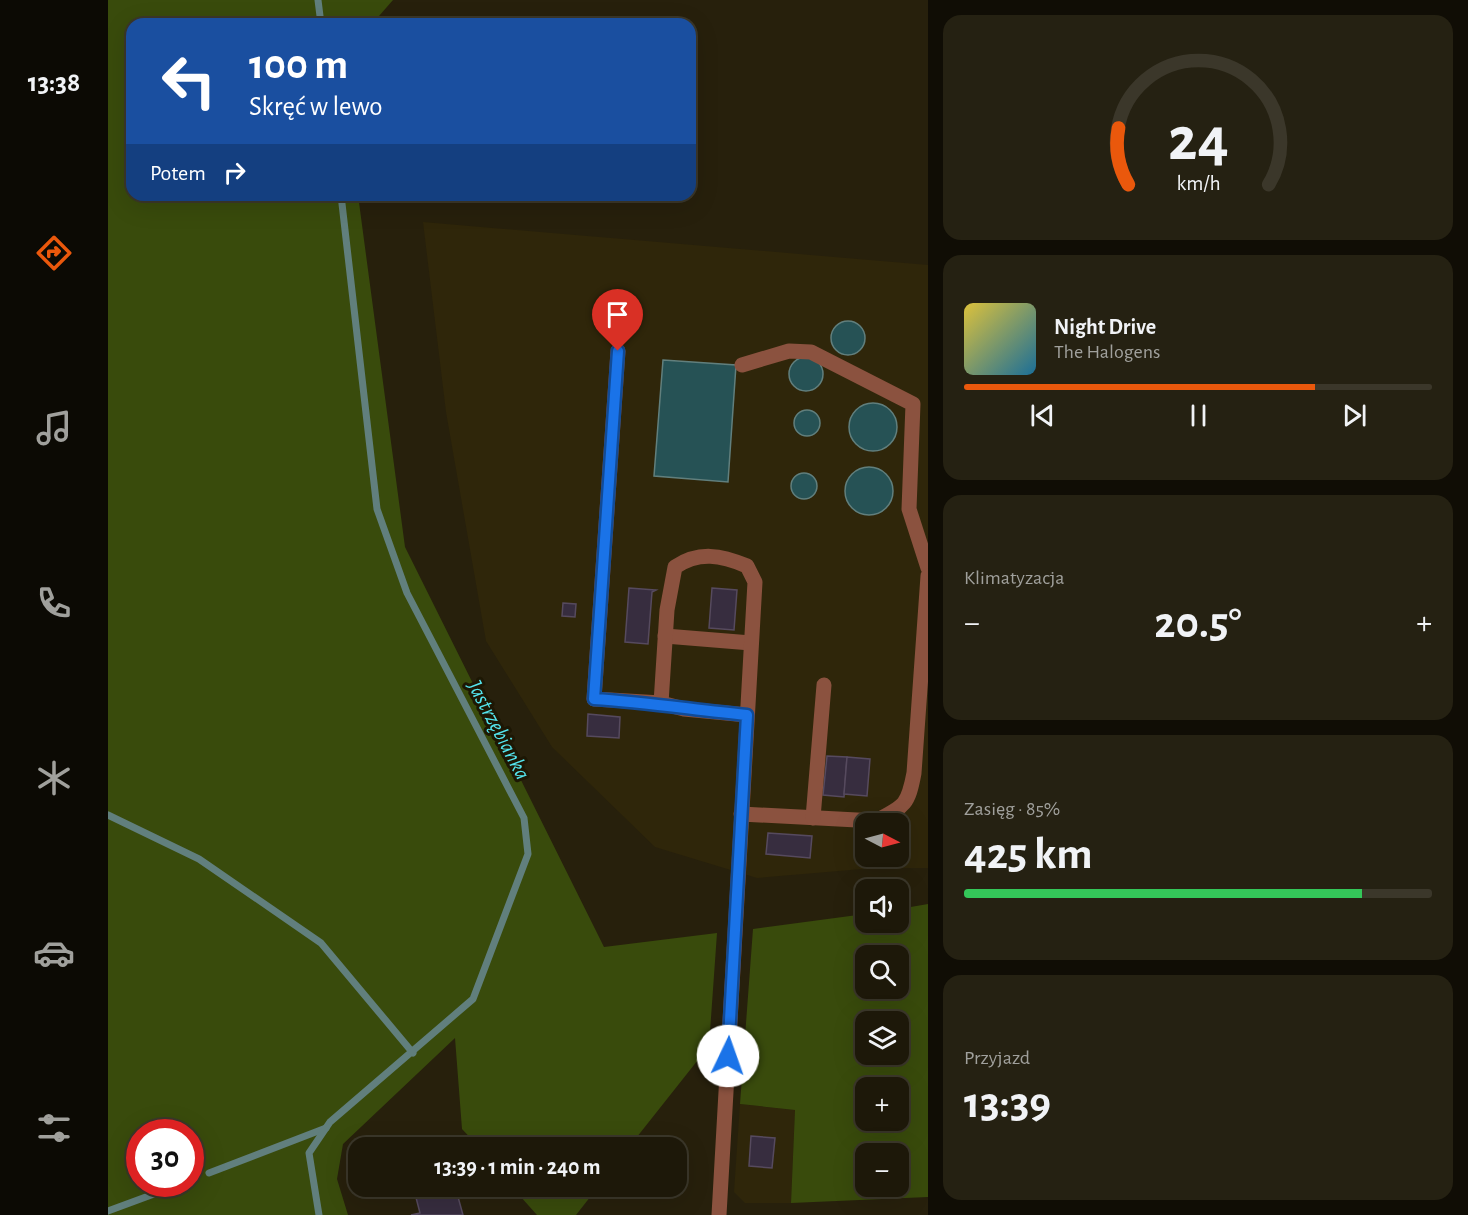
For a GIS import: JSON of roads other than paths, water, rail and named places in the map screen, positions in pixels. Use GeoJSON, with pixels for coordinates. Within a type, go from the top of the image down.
{"type":"FeatureCollection","features":[{"type":"Feature","properties":{"kind":"street"},"geometry":{"type":"LineString","coordinates":[[618,351],[594,699],[661,703],[684,709],[747,715]]}},
{"type":"Feature","properties":{"kind":"street"},"geometry":{"type":"LineString","coordinates":[[742,365],[789,351],[811,352],[913,404],[909,509],[928,568]]}},
{"type":"Feature","properties":{"kind":"street"},"geometry":{"type":"LineString","coordinates":[[661,703],[665,636],[675,567],[690,557],[726,557],[747,566],[755,582],[719,1215]]}},
{"type":"Feature","properties":{"kind":"street"},"geometry":{"type":"LineString","coordinates":[[741,814],[876,821],[896,811],[909,799],[914,773],[928,576]]}},
{"type":"Feature","properties":{"kind":"street"},"geometry":{"type":"LineString","coordinates":[[665,636],[751,643]]}},
{"type":"Feature","properties":{"kind":"street"},"geometry":{"type":"LineString","coordinates":[[813,818],[824,685]]}},
{"type":"Feature","properties":{"kind":"water"},"geometry":{"type":"Polygon","coordinates":[[[848,321],[860,326],[865,338],[860,350],[848,355],[836,350],[831,338],[836,326],[848,321]]]}},
{"type":"Feature","properties":{"kind":"water"},"geometry":{"type":"Polygon","coordinates":[[[806,357],[818,362],[823,374],[818,386],[806,391],[794,386],[789,374],[794,362],[806,357]]]}},
{"type":"Feature","properties":{"kind":"water"},"geometry":{"type":"Polygon","coordinates":[[[663,360],[736,365],[728,482],[654,476],[663,360]]]}},
{"type":"Feature","properties":{"kind":"water"},"geometry":{"type":"Polygon","coordinates":[[[868,403],[878,403],[893,413],[897,427],[896,436],[887,447],[878,451],[868,451],[853,441],[849,432],[849,422],[859,407],[868,403]]]}},
{"type":"Feature","properties":{"kind":"water"},"geometry":{"type":"Polygon","coordinates":[[[807,410],[816,414],[820,423],[816,432],[807,436],[798,432],[794,423],[798,414],[807,410]]]}},
{"type":"Feature","properties":{"kind":"water"},"geometry":{"type":"Polygon","coordinates":[[[864,467],[874,467],[889,477],[893,491],[892,500],[883,511],[874,515],[864,515],[849,505],[845,496],[845,486],[855,471],[864,467]]]}},
{"type":"Feature","properties":{"kind":"water"},"geometry":{"type":"Polygon","coordinates":[[[804,473],[813,477],[817,486],[813,495],[804,499],[795,495],[791,486],[795,477],[804,473]]]}},
{"type":"Feature","properties":{"kind":"waterway","name":"Jastrzębianka"},"geometry":{"type":"LineString","coordinates":[[318,0],[320,18]]}},
{"type":"Feature","properties":{"kind":"waterway","name":"Jastrzębianka"},"geometry":{"type":"LineString","coordinates":[[319,1215],[309,1153],[330,1122],[473,999],[528,854],[524,818],[407,593],[377,509],[342,201]]}},
{"type":"Feature","properties":{"kind":"waterway"},"geometry":{"type":"LineString","coordinates":[[108,815],[199,859],[321,943],[413,1053]]}},
{"type":"Feature","properties":{"kind":"waterway"},"geometry":{"type":"LineString","coordinates":[[209,1173],[326,1128]]}},
{"type":"Feature","properties":{"kind":"waterway"},"geometry":{"type":"LineString","coordinates":[[108,1211],[146,1197]]}}]}
